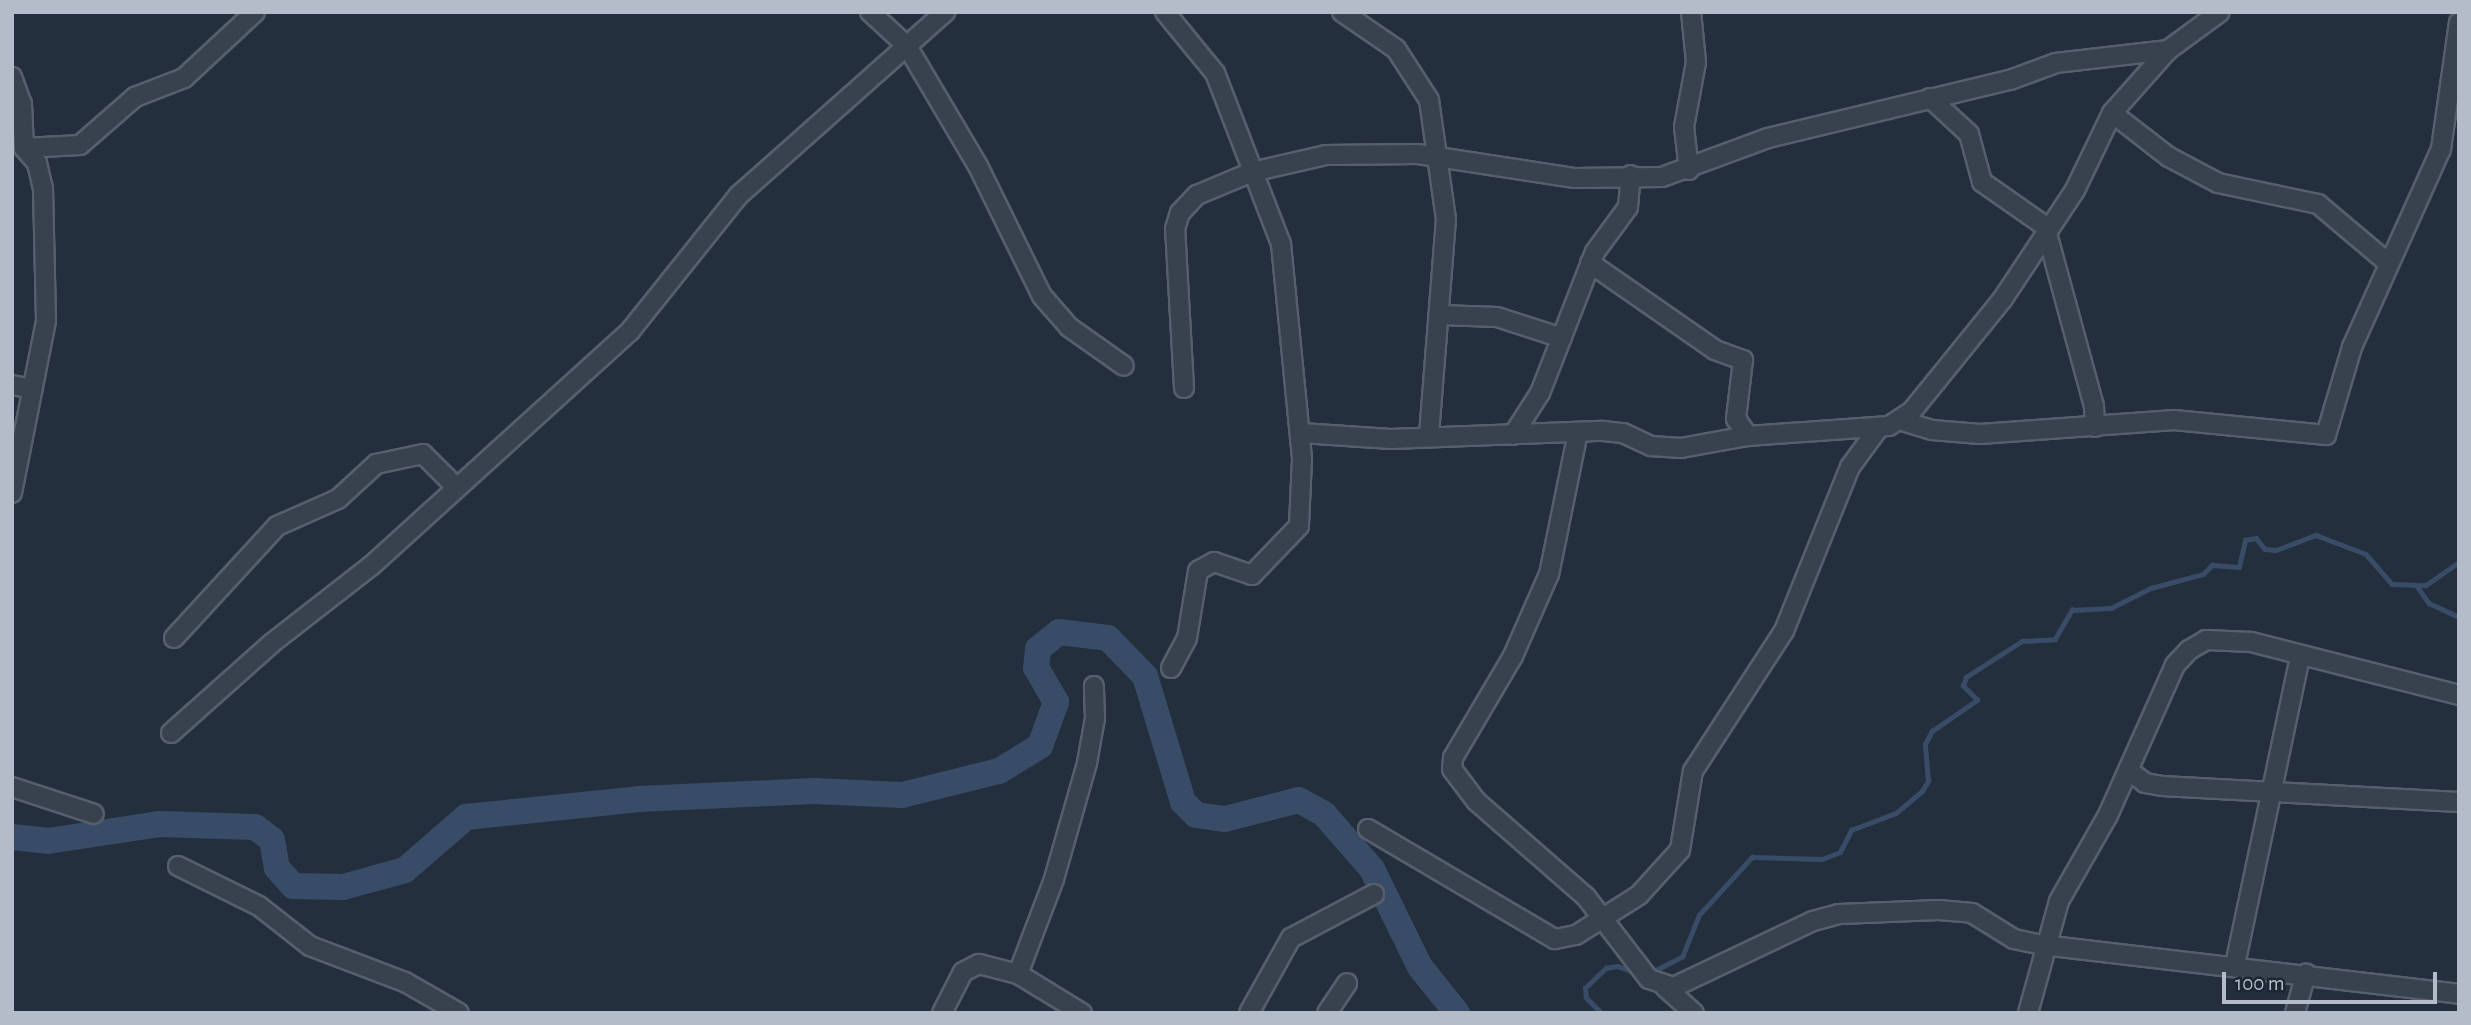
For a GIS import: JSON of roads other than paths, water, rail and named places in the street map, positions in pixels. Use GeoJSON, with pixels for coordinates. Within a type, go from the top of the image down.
{"type":"FeatureCollection","features":[{"type":"Feature","properties":{"kind":"street"},"geometry":{"type":"LineString","coordinates":[[24,148],[80,145],[135,97],[184,78],[255,12]]}},
{"type":"Feature","properties":{"kind":"street"},"geometry":{"type":"LineString","coordinates":[[870,12],[907,46],[978,166],[1041,296],[1069,327],[1124,366]]}},
{"type":"Feature","properties":{"kind":"street"},"geometry":{"type":"LineString","coordinates":[[171,733],[457,488],[630,331],[739,195],[945,12]]}},
{"type":"Feature","properties":{"kind":"street"},"geometry":{"type":"LineString","coordinates":[[1165,12],[1215,73],[1281,244],[1301,433],[1299,526],[1252,575],[1214,562],[1198,571],[1187,638],[1171,668]]}},
{"type":"Feature","properties":{"kind":"street"},"geometry":{"type":"LineString","coordinates":[[1342,12],[1385,40],[1405,61],[1429,100],[1446,219],[1429,435]]}},
{"type":"Feature","properties":{"kind":"street"},"geometry":{"type":"LineString","coordinates":[[1689,170],[1684,127],[1696,62],[1690,12]]}},
{"type":"Feature","properties":{"kind":"street"},"geometry":{"type":"LineString","coordinates":[[1301,433],[1365,439],[1429,435],[1623,433],[1659,447],[1748,436],[1877,430],[1899,420],[1912,411],[2002,300],[2048,233],[2112,113],[2168,50],[2220,12]]}},
{"type":"Feature","properties":{"kind":"street"},"geometry":{"type":"LineString","coordinates":[[1899,420],[1932,430],[1980,434],[2174,420],[2255,424],[2322,438],[2330,428],[2352,347],[2441,149],[2459,22]]}},
{"type":"Feature","properties":{"kind":"street"},"geometry":{"type":"LineString","coordinates":[[1184,388],[1178,221],[1198,195],[1252,172],[1326,155],[1436,156],[1575,178],[1631,175],[1662,177],[1689,170],[1768,138],[1930,98],[2056,63],[2168,50]]}},
{"type":"Feature","properties":{"kind":"street"},"geometry":{"type":"LineString","coordinates":[[12,77],[22,104],[24,148],[37,163],[43,188],[46,321],[12,493]]}},
{"type":"Feature","properties":{"kind":"street"},"geometry":{"type":"LineString","coordinates":[[1930,98],[1969,134],[1982,182],[2037,217],[2048,233],[2094,405],[2095,427]]}},
{"type":"Feature","properties":{"kind":"street"},"geometry":{"type":"LineString","coordinates":[[2112,113],[2168,157],[2218,183],[2318,204],[2388,263]]}},
{"type":"Feature","properties":{"kind":"street"},"geometry":{"type":"LineString","coordinates":[[2441,149],[2459,133]]}},
{"type":"Feature","properties":{"kind":"street"},"geometry":{"type":"LineString","coordinates":[[1513,435],[1540,393],[1590,263],[1628,207],[1631,175]]}},
{"type":"Feature","properties":{"kind":"street"},"geometry":{"type":"LineString","coordinates":[[1590,263],[1715,350],[1743,360],[1735,419],[1748,436]]}},
{"type":"Feature","properties":{"kind":"street"},"geometry":{"type":"LineString","coordinates":[[1440,315],[1497,317],[1562,338]]}},
{"type":"Feature","properties":{"kind":"street"},"geometry":{"type":"LineString","coordinates":[[12,385],[33,389]]}},
{"type":"Feature","properties":{"kind":"street"},"geometry":{"type":"LineString","coordinates":[[1368,829],[1555,939],[1576,935],[1651,886],[1680,850],[1693,771],[1784,631],[1850,467],[1877,430]]}},
{"type":"Feature","properties":{"kind":"street"},"geometry":{"type":"LineString","coordinates":[[1578,432],[1549,574],[1513,656],[1453,758],[1452,769],[1476,801],[1602,917],[1639,972],[1665,987],[1694,1013]]}},
{"type":"Feature","properties":{"kind":"street"},"geometry":{"type":"LineString","coordinates":[[174,638],[277,526],[338,499],[376,464],[423,454],[457,488]]}},
{"type":"Feature","properties":{"kind":"street"},"geometry":{"type":"LineString","coordinates":[[2028,1013],[2043,945],[2059,901],[2128,769],[2175,666],[2189,650],[2206,640],[2227,640],[2400,676],[2459,695]]}},
{"type":"Feature","properties":{"kind":"street"},"geometry":{"type":"LineString","coordinates":[[2235,965],[2300,656]]}},
{"type":"Feature","properties":{"kind":"street"},"geometry":{"type":"LineString","coordinates":[[1018,974],[1054,879],[1087,763],[1094,686]]}},
{"type":"Feature","properties":{"kind":"street"},"geometry":{"type":"LineString","coordinates":[[2128,769],[2145,783],[2162,786],[2459,802]]}},
{"type":"Feature","properties":{"kind":"street"},"geometry":{"type":"LineString","coordinates":[[12,787],[94,814]]}},
{"type":"Feature","properties":{"kind":"street"},"geometry":{"type":"LineString","coordinates":[[178,866],[259,906],[310,946],[405,982],[459,1013]]}},
{"type":"Feature","properties":{"kind":"street"},"geometry":{"type":"LineString","coordinates":[[1249,1013],[1291,938],[1374,894]]}},
{"type":"Feature","properties":{"kind":"street"},"geometry":{"type":"LineString","coordinates":[[1665,987],[1839,914],[1958,910],[2014,939],[2043,945],[2306,973],[2459,994]]}},
{"type":"Feature","properties":{"kind":"street"},"geometry":{"type":"LineString","coordinates":[[942,1013],[951,989],[970,966],[1018,974],[1078,1012]]}},
{"type":"Feature","properties":{"kind":"street"},"geometry":{"type":"LineString","coordinates":[[2295,1013],[2306,973]]}},
{"type":"Feature","properties":{"kind":"street"},"geometry":{"type":"LineString","coordinates":[[1326,1013],[1347,983]]}},
{"type":"Feature","properties":{"kind":"waterway"},"geometry":{"type":"LineString","coordinates":[[1652,972],[1682,957],[1699,915],[1752,857],[1822,859],[1840,852],[1851,830],[1896,813],[1922,791],[1928,781],[1925,744],[1932,731],[1977,700],[1963,686],[1966,677],[2022,641],[2055,639],[2072,610],[2111,608],[2151,588],[2203,574],[2212,565],[2239,567],[2245,540],[2256,538],[2265,549],[2276,550],[2316,535],[2366,554],[2392,584],[2426,585],[2459,562]]}},
{"type":"Feature","properties":{"kind":"waterway"},"geometry":{"type":"LineString","coordinates":[[2417,586],[2429,603],[2459,617]]}},
{"type":"Feature","properties":{"kind":"waterway"},"geometry":{"type":"LineString","coordinates":[[12,837],[48,841],[159,824],[255,827],[272,840],[277,868],[293,886],[343,887],[405,870],[466,817],[639,799],[814,791],[902,795],[999,771],[1040,746],[1056,702],[1036,668],[1038,649],[1059,632],[1108,638],[1145,676],[1183,802],[1196,815],[1225,819],[1299,800],[1324,814],[1372,869],[1420,967],[1457,1013]]}},
{"type":"Feature","properties":{"kind":"waterway"},"geometry":{"type":"LineString","coordinates":[[1601,1013],[1586,998],[1585,988],[1606,968],[1617,966],[1637,973]]}}]}
